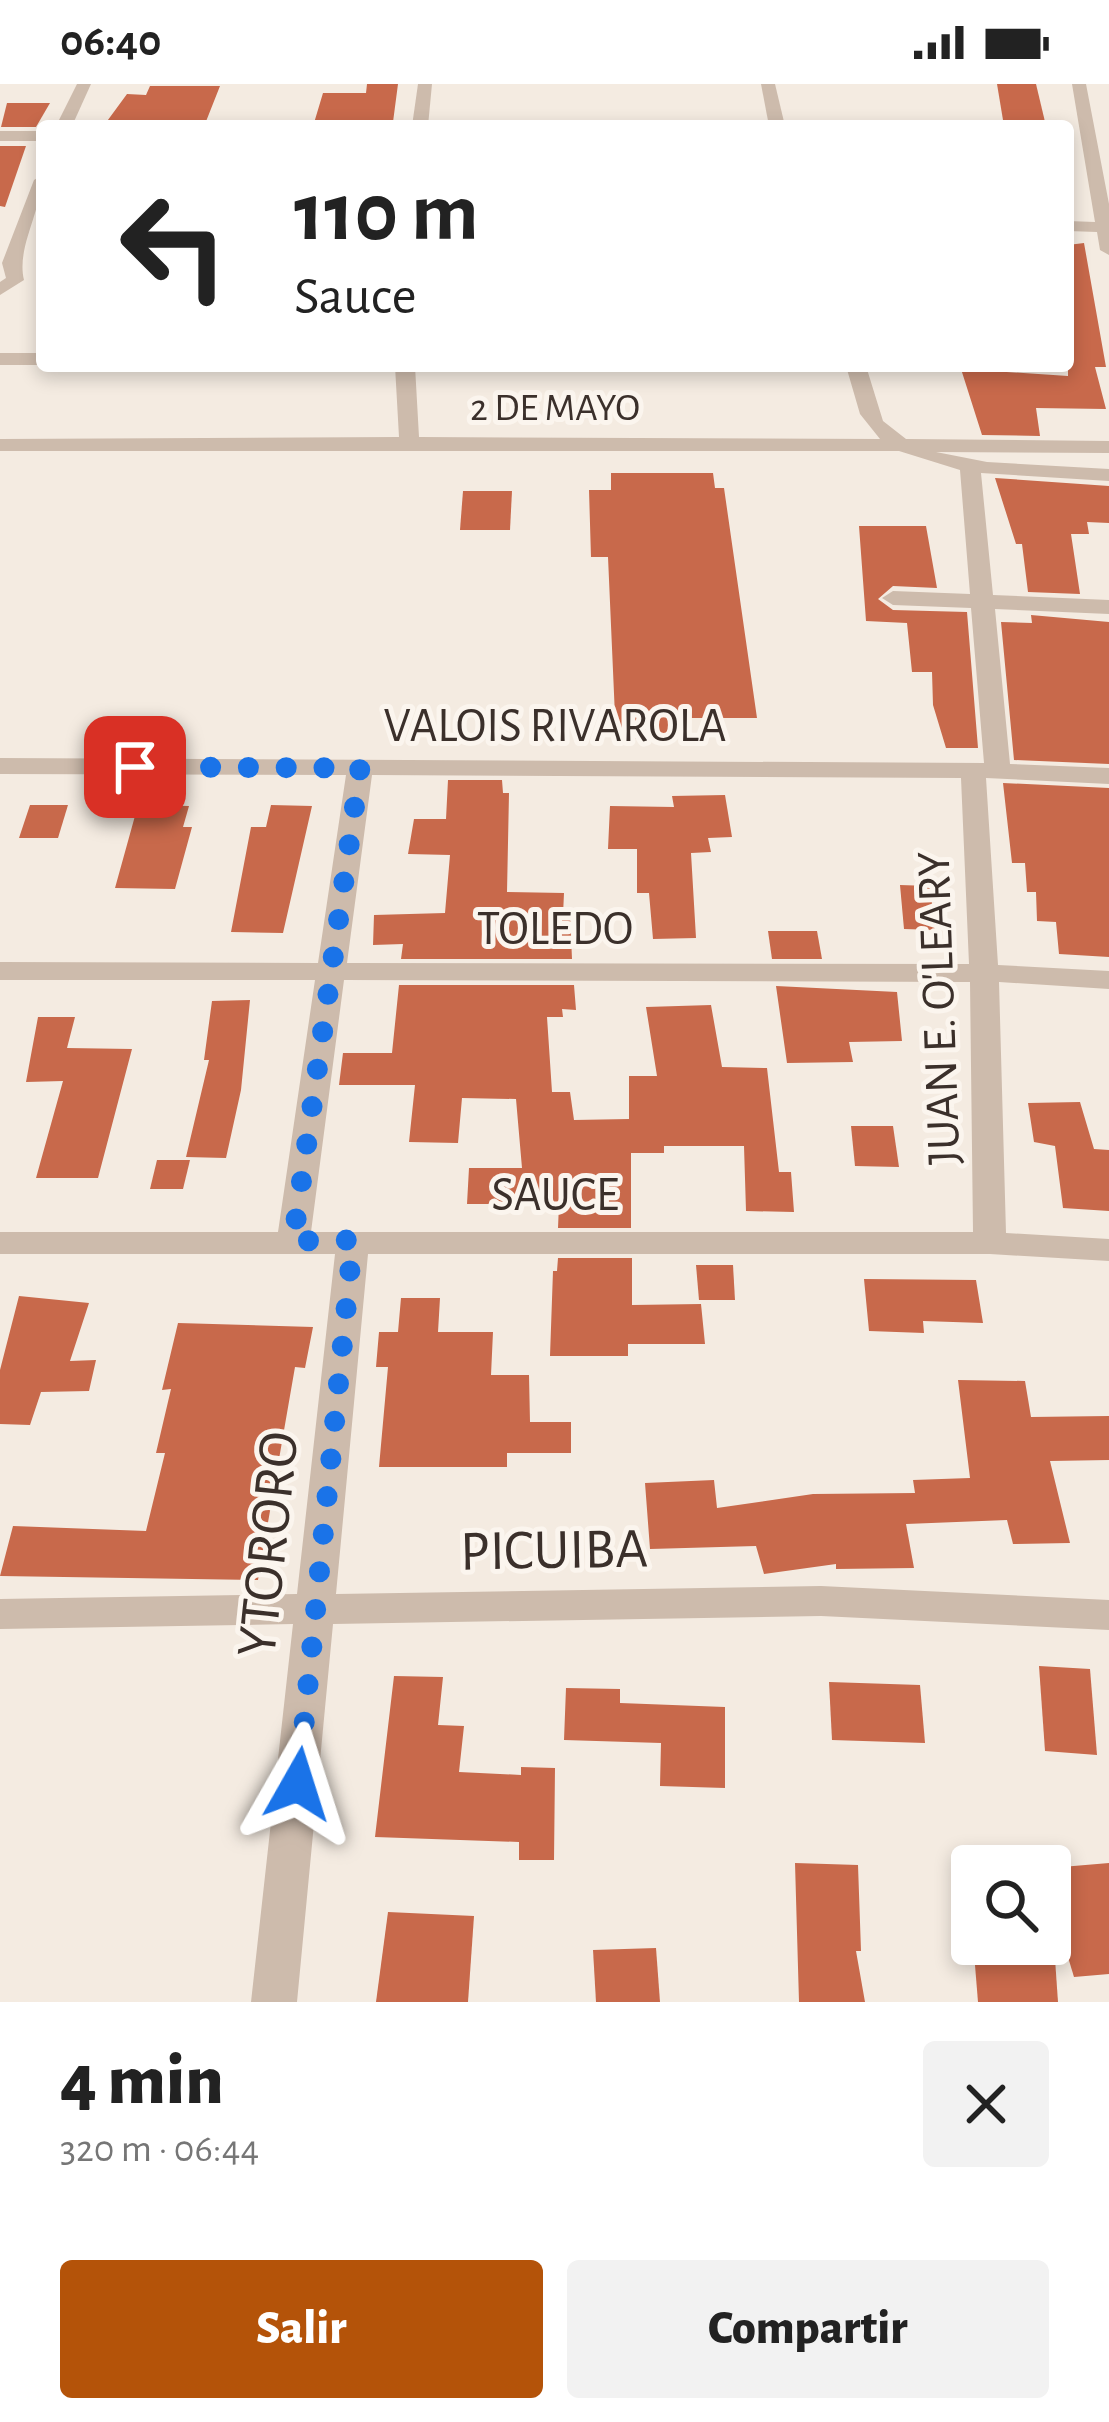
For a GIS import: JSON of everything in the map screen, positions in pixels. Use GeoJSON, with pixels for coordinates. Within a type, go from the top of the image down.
{"type":"FeatureCollection","features":[{"type":"Feature","properties":{"kind":"street"},"geometry":{"type":"LineString","coordinates":[[67,120],[84,84]]}},
{"type":"Feature","properties":{"kind":"street"},"geometry":{"type":"LineString","coordinates":[[421,120],[425,84]]}},
{"type":"Feature","properties":{"kind":"street"},"geometry":{"type":"LineString","coordinates":[[768,84],[776,120]]}},
{"type":"Feature","properties":{"kind":"street"},"geometry":{"type":"LineString","coordinates":[[1079,84],[1109,250]]}},
{"type":"Feature","properties":{"kind":"street"},"geometry":{"type":"LineString","coordinates":[[0,136],[36,136]]}},
{"type":"Feature","properties":{"kind":"street"},"geometry":{"type":"LineString","coordinates":[[0,220],[34,220],[5,284],[36,281]]}},
{"type":"Feature","properties":{"kind":"street"},"geometry":{"type":"LineString","coordinates":[[1074,226],[1106,227]]}},
{"type":"Feature","properties":{"kind":"street"},"geometry":{"type":"LineString","coordinates":[[0,359],[36,359]]}},
{"type":"Feature","properties":{"kind":"street"},"geometry":{"type":"LineString","coordinates":[[405,372],[409,442]]}},
{"type":"Feature","properties":{"kind":"street"},"geometry":{"type":"LineString","coordinates":[[858,372],[875,425],[901,443],[970,467],[1109,475]]}},
{"type":"Feature","properties":{"kind":"street","name":"2 DE MAYO"},"geometry":{"type":"LineString","coordinates":[[0,445],[901,443],[1109,448]]}},
{"type":"Feature","properties":{"kind":"street","name":"JUAN E. O'LEARY"},"geometry":{"type":"LineString","coordinates":[[970,467],[982,600],[990,1243]]}},
{"type":"Feature","properties":{"kind":"street"},"geometry":{"type":"LineString","coordinates":[[893,598],[1109,607]]}},
{"type":"Feature","properties":{"kind":"street","name":"VALOIS RIVAROLA"},"geometry":{"type":"LineString","coordinates":[[0,766],[986,771],[1109,776]]}},
{"type":"Feature","properties":{"kind":"street"},"geometry":{"type":"LineString","coordinates":[[293,1241],[360,768]]}},
{"type":"Feature","properties":{"kind":"street","name":"TOLEDO"},"geometry":{"type":"LineString","coordinates":[[0,971],[984,974],[1109,980]]}},
{"type":"Feature","properties":{"kind":"street","name":"YTORORO"},"geometry":{"type":"LineString","coordinates":[[274,2002],[353,1240]]}},
{"type":"Feature","properties":{"kind":"street","name":"SAUCE"},"geometry":{"type":"LineString","coordinates":[[0,1243],[990,1243],[1109,1250]]}},
{"type":"Feature","properties":{"kind":"street","name":"PICUIBA"},"geometry":{"type":"LineString","coordinates":[[0,1614],[821,1601],[1109,1615]]}},
{"type":"Feature","properties":{"kind":"building"},"geometry":{"type":"Polygon","coordinates":[[[367,84],[398,84],[393,120],[315,120],[323,93],[366,93],[367,84]]]}},
{"type":"Feature","properties":{"kind":"building"},"geometry":{"type":"Polygon","coordinates":[[[997,84],[1036,84],[1045,120],[1003,120],[997,84]]]}},
{"type":"Feature","properties":{"kind":"building"},"geometry":{"type":"Polygon","coordinates":[[[150,86],[220,86],[207,120],[108,120],[127,94],[146,95],[150,86]]]}},
{"type":"Feature","properties":{"kind":"building"},"geometry":{"type":"Polygon","coordinates":[[[7,103],[50,103],[36,127],[1,127],[7,103]]]}},
{"type":"Feature","properties":{"kind":"building"},"geometry":{"type":"Polygon","coordinates":[[[0,146],[26,146],[5,207],[0,206],[0,146]]]}},
{"type":"Feature","properties":{"kind":"building"},"geometry":{"type":"Polygon","coordinates":[[[1084,243],[1106,367],[1095,367],[1106,409],[1036,408],[1040,436],[982,435],[962,372],[1068,376],[1074,372],[1074,244],[1084,243]]]}},
{"type":"Feature","properties":{"kind":"building"},"geometry":{"type":"Polygon","coordinates":[[[611,473],[713,473],[715,488],[724,488],[757,718],[674,718],[675,739],[616,739],[608,557],[591,557],[589,490],[611,490],[611,473]]]}},
{"type":"Feature","properties":{"kind":"building"},"geometry":{"type":"Polygon","coordinates":[[[995,478],[1109,486],[1109,523],[1087,522],[1089,534],[1071,534],[1080,594],[1028,592],[1022,544],[1016,544],[995,478]]]}},
{"type":"Feature","properties":{"kind":"building"},"geometry":{"type":"Polygon","coordinates":[[[463,491],[512,491],[510,530],[460,530],[463,491]]]}},
{"type":"Feature","properties":{"kind":"building"},"geometry":{"type":"Polygon","coordinates":[[[859,526],[926,526],[937,588],[893,586],[878,599],[893,610],[967,612],[978,748],[946,748],[933,705],[932,672],[912,672],[907,623],[866,621],[859,526]]]}},
{"type":"Feature","properties":{"kind":"building"},"geometry":{"type":"Polygon","coordinates":[[[1031,615],[1109,622],[1109,764],[1014,760],[1001,622],[1032,623],[1031,615]]]}},
{"type":"Feature","properties":{"kind":"building"},"geometry":{"type":"Polygon","coordinates":[[[448,780],[502,780],[503,793],[509,793],[507,892],[564,893],[563,915],[570,914],[572,959],[401,959],[403,944],[373,945],[374,915],[445,913],[450,855],[408,854],[414,819],[446,819],[448,780]]]}},
{"type":"Feature","properties":{"kind":"building"},"geometry":{"type":"Polygon","coordinates":[[[1003,783],[1109,788],[1109,957],[1059,954],[1056,922],[1037,921],[1036,892],[1027,892],[1025,863],[1012,863],[1003,783]]]}},
{"type":"Feature","properties":{"kind":"building"},"geometry":{"type":"Polygon","coordinates":[[[725,795],[732,837],[708,838],[711,852],[691,853],[696,938],[653,939],[649,893],[637,893],[637,849],[608,849],[610,806],[674,807],[672,796],[725,795]]]}},
{"type":"Feature","properties":{"kind":"building"},"geometry":{"type":"Polygon","coordinates":[[[30,805],[68,805],[58,838],[19,838],[30,805]]]}},
{"type":"Feature","properties":{"kind":"building"},"geometry":{"type":"Polygon","coordinates":[[[138,805],[189,806],[183,827],[192,827],[175,889],[115,888],[138,805]]]}},
{"type":"Feature","properties":{"kind":"building"},"geometry":{"type":"Polygon","coordinates":[[[271,805],[312,806],[283,933],[231,932],[251,827],[266,827],[271,805]]]}},
{"type":"Feature","properties":{"kind":"building"},"geometry":{"type":"Polygon","coordinates":[[[900,885],[930,886],[935,930],[904,929],[900,885]]]}},
{"type":"Feature","properties":{"kind":"building"},"geometry":{"type":"Polygon","coordinates":[[[768,931],[817,931],[822,959],[772,959],[768,931]]]}},
{"type":"Feature","properties":{"kind":"building"},"geometry":{"type":"Polygon","coordinates":[[[399,985],[574,985],[576,1010],[562,1009],[563,1017],[547,1017],[552,1092],[570,1092],[574,1120],[629,1119],[629,1076],[657,1076],[646,1007],[711,1005],[722,1067],[767,1068],[779,1172],[791,1172],[794,1212],[746,1211],[744,1146],[664,1146],[664,1153],[631,1153],[631,1228],[558,1228],[559,1204],[467,1204],[469,1168],[522,1168],[516,1099],[462,1098],[458,1143],[409,1142],[415,1085],[339,1085],[343,1053],[392,1053],[399,985]]]}},
{"type":"Feature","properties":{"kind":"building"},"geometry":{"type":"Polygon","coordinates":[[[776,986],[897,992],[902,1041],[849,1042],[853,1062],[787,1063],[776,986]]]}},
{"type":"Feature","properties":{"kind":"building"},"geometry":{"type":"Polygon","coordinates":[[[250,1000],[241,1090],[226,1158],[186,1157],[209,1060],[204,1060],[212,1001],[250,1000]]]}},
{"type":"Feature","properties":{"kind":"building"},"geometry":{"type":"Polygon","coordinates":[[[38,1017],[75,1017],[67,1048],[132,1049],[98,1178],[36,1178],[63,1081],[26,1082],[38,1017]]]}},
{"type":"Feature","properties":{"kind":"building"},"geometry":{"type":"Polygon","coordinates":[[[1080,1102],[1094,1149],[1109,1150],[1109,1211],[1063,1208],[1055,1146],[1034,1142],[1028,1103],[1080,1102]]]}},
{"type":"Feature","properties":{"kind":"building"},"geometry":{"type":"Polygon","coordinates":[[[851,1126],[893,1126],[899,1167],[855,1166],[851,1126]]]}},
{"type":"Feature","properties":{"kind":"building"},"geometry":{"type":"Polygon","coordinates":[[[157,1160],[190,1160],[183,1189],[150,1189],[157,1160]]]}},
{"type":"Feature","properties":{"kind":"building"},"geometry":{"type":"Polygon","coordinates":[[[558,1258],[632,1258],[632,1305],[701,1304],[705,1344],[628,1344],[628,1356],[550,1356],[553,1271],[557,1271],[558,1258]]]}},
{"type":"Feature","properties":{"kind":"building"},"geometry":{"type":"Polygon","coordinates":[[[696,1265],[733,1265],[735,1300],[699,1300],[696,1265]]]}},
{"type":"Feature","properties":{"kind":"building"},"geometry":{"type":"Polygon","coordinates":[[[864,1279],[976,1280],[983,1323],[923,1321],[924,1333],[869,1331],[864,1279]]]}},
{"type":"Feature","properties":{"kind":"building"},"geometry":{"type":"Polygon","coordinates":[[[19,1296],[89,1303],[70,1361],[96,1360],[89,1391],[41,1392],[30,1425],[0,1424],[0,1370],[19,1296]]]}},
{"type":"Feature","properties":{"kind":"building"},"geometry":{"type":"Polygon","coordinates":[[[401,1298],[440,1298],[438,1332],[493,1332],[491,1375],[529,1375],[530,1422],[571,1422],[571,1453],[507,1453],[507,1467],[379,1467],[388,1367],[376,1367],[379,1332],[398,1332],[401,1298]]]}},
{"type":"Feature","properties":{"kind":"building"},"geometry":{"type":"Polygon","coordinates":[[[178,1323],[313,1327],[305,1368],[295,1367],[258,1580],[0,1576],[13,1526],[146,1531],[165,1453],[156,1453],[171,1389],[162,1390],[178,1323]]]}},
{"type":"Feature","properties":{"kind":"building"},"geometry":{"type":"Polygon","coordinates":[[[958,1380],[1025,1381],[1031,1417],[1109,1416],[1109,1460],[1050,1461],[1070,1543],[1013,1544],[1007,1520],[906,1524],[914,1568],[836,1569],[836,1564],[764,1574],[756,1546],[650,1549],[645,1483],[714,1480],[717,1508],[813,1494],[915,1493],[913,1480],[970,1478],[958,1380]]]}},
{"type":"Feature","properties":{"kind":"building"},"geometry":{"type":"Polygon","coordinates":[[[1039,1666],[1090,1669],[1097,1755],[1045,1751],[1039,1666]]]}},
{"type":"Feature","properties":{"kind":"building"},"geometry":{"type":"Polygon","coordinates":[[[394,1676],[443,1677],[438,1725],[464,1726],[459,1772],[521,1775],[521,1767],[555,1768],[554,1860],[519,1860],[519,1842],[375,1837],[394,1676]]]}},
{"type":"Feature","properties":{"kind":"building"},"geometry":{"type":"Polygon","coordinates":[[[829,1682],[920,1685],[925,1743],[832,1740],[829,1682]]]}},
{"type":"Feature","properties":{"kind":"building"},"geometry":{"type":"Polygon","coordinates":[[[566,1688],[620,1689],[620,1703],[725,1707],[725,1788],[660,1786],[661,1743],[564,1740],[566,1688]]]}},
{"type":"Feature","properties":{"kind":"building"},"geometry":{"type":"Polygon","coordinates":[[[795,1863],[858,1865],[861,1951],[856,1951],[865,2002],[799,2002],[795,1863]]]}},
{"type":"Feature","properties":{"kind":"building"},"geometry":{"type":"Polygon","coordinates":[[[1109,1863],[1109,1974],[1074,1977],[1071,1866],[1109,1863]]]}},
{"type":"Feature","properties":{"kind":"building"},"geometry":{"type":"Polygon","coordinates":[[[388,1912],[474,1916],[468,2002],[376,2002],[388,1912]]]}},
{"type":"Feature","properties":{"kind":"building"},"geometry":{"type":"Polygon","coordinates":[[[656,1948],[660,2002],[596,2002],[593,1950],[656,1948]]]}},
{"type":"Feature","properties":{"kind":"building"},"geometry":{"type":"Polygon","coordinates":[[[975,1965],[1055,1965],[1058,2002],[978,2002],[975,1965]]]}},
{"type":"Feature","properties":{"kind":"route"},"geometry":{"type":"LineString","coordinates":[[135,767],[360,768],[293,1241],[353,1240],[298,1784]]}}]}
